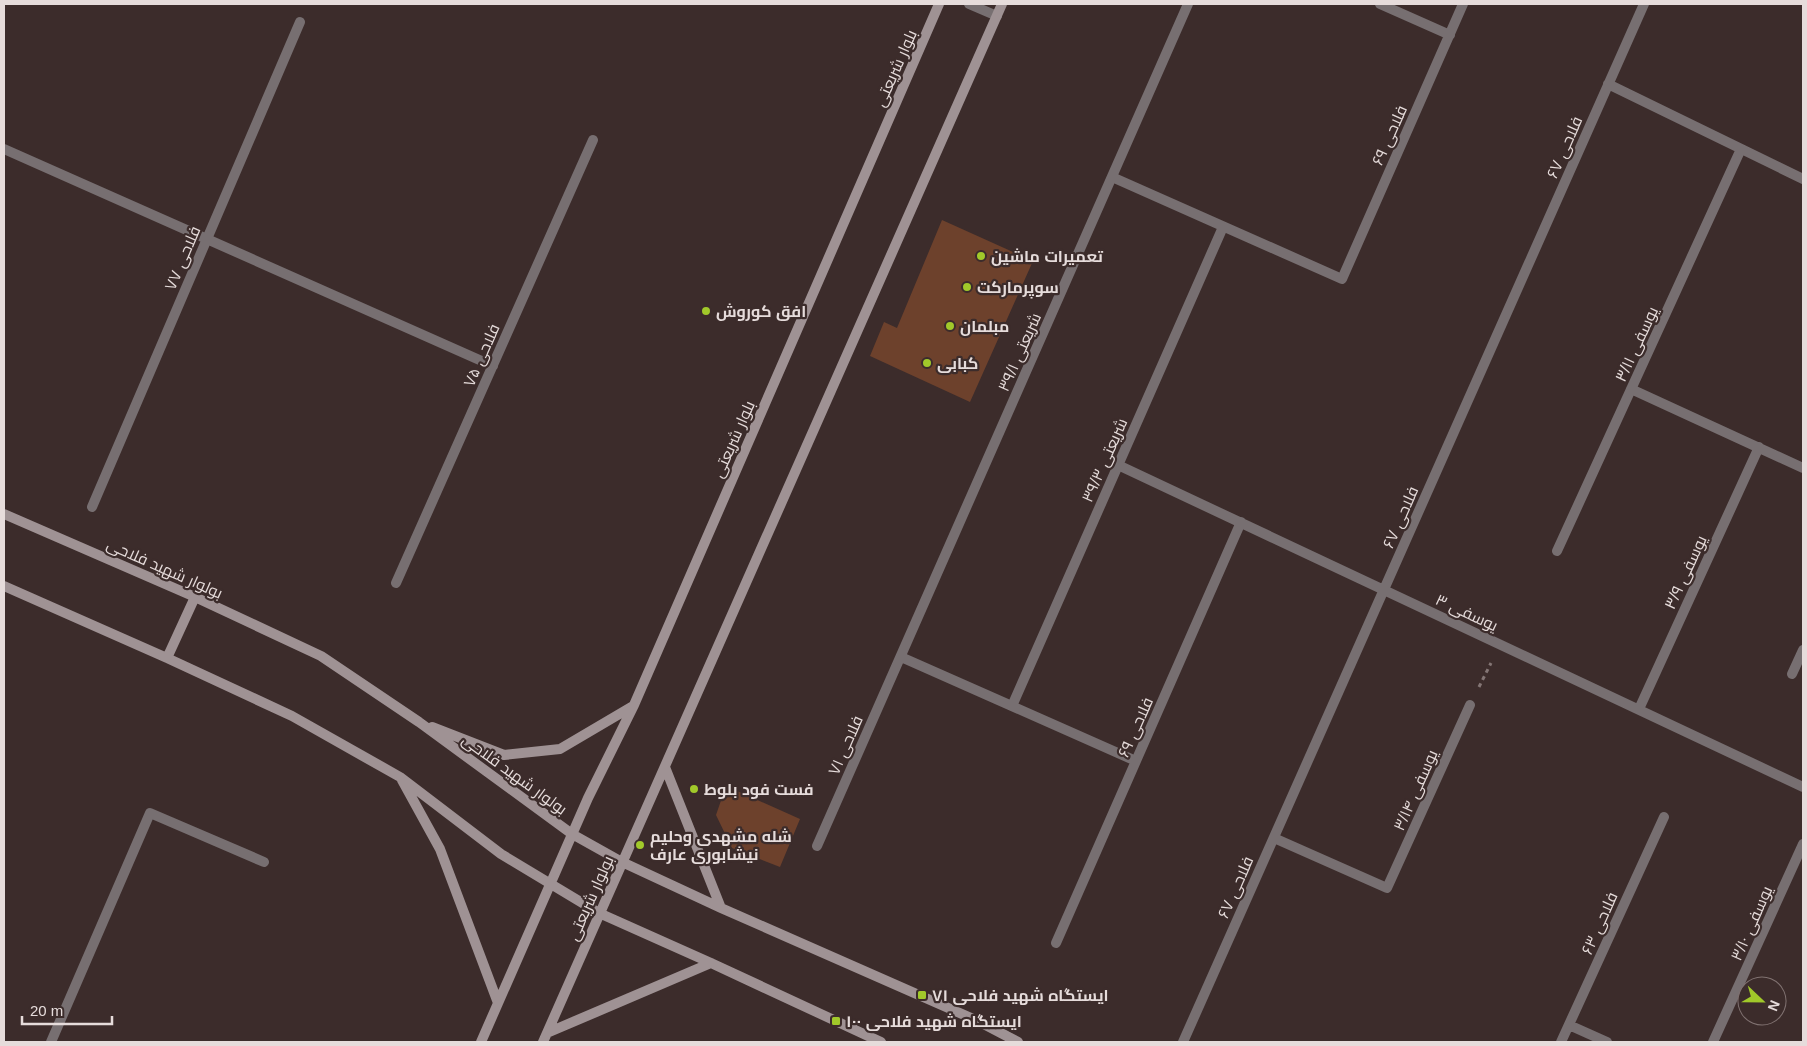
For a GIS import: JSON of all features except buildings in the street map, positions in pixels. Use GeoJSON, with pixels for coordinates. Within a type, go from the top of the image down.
{"type":"FeatureCollection","features":[{"type":"Feature","properties":{"kind":"main road","name":"بلوار شریعتی"},"geometry":{"type":"LineString","coordinates":[[550,885],[588,798],[634,705],[939,4]]}},
{"type":"Feature","properties":{"kind":"main road"},"geometry":{"type":"LineString","coordinates":[[721,908],[665,766],[1002,4]]}},
{"type":"Feature","properties":{"kind":"main road","name":"بولوار شهید فلاحی"},"geometry":{"type":"LineString","coordinates":[[4,514],[196,597],[321,656],[419,722],[572,834],[622,862],[721,908],[962,1013],[1018,1042]]}},
{"type":"Feature","properties":{"kind":"main road"},"geometry":{"type":"LineString","coordinates":[[4,586],[292,716],[400,777],[501,854],[599,914],[881,1042]]}},
{"type":"Feature","properties":{"kind":"main road"},"geometry":{"type":"LineString","coordinates":[[167,658],[196,597]]}},
{"type":"Feature","properties":{"kind":"main road"},"geometry":{"type":"LineString","coordinates":[[419,722],[504,755],[560,749],[634,705]]}},
{"type":"Feature","properties":{"kind":"main road","name":"بولوار شریعتی"},"geometry":{"type":"LineString","coordinates":[[545,1037],[665,766]]}},
{"type":"Feature","properties":{"kind":"main road"},"geometry":{"type":"LineString","coordinates":[[400,777],[440,849],[498,1003]]}},
{"type":"Feature","properties":{"kind":"main road"},"geometry":{"type":"LineString","coordinates":[[481,1042],[550,885]]}},
{"type":"Feature","properties":{"kind":"main road"},"geometry":{"type":"LineString","coordinates":[[545,1037],[710,963]]}},
{"type":"Feature","properties":{"kind":"street"},"geometry":{"type":"LineString","coordinates":[[969,4],[997,16]]}},
{"type":"Feature","properties":{"kind":"street","name":"شریعتی ۳۹/۱"},"geometry":{"type":"LineString","coordinates":[[901,657],[1188,4]]}},
{"type":"Feature","properties":{"kind":"street"},"geometry":{"type":"LineString","coordinates":[[1380,4],[1450,35]]}},
{"type":"Feature","properties":{"kind":"street","name":"فلاحی ۶۹"},"geometry":{"type":"LineString","coordinates":[[1223,227],[1342,279],[1463,4]]}},
{"type":"Feature","properties":{"kind":"street","name":"فلاحی ۶۷"},"geometry":{"type":"LineString","coordinates":[[1183,1042],[1644,4]]}},
{"type":"Feature","properties":{"kind":"street","name":"فلاحی ۷۷"},"geometry":{"type":"LineString","coordinates":[[92,507],[300,22]]}},
{"type":"Feature","properties":{"kind":"street"},"geometry":{"type":"LineString","coordinates":[[1608,84],[1803,180]]}},
{"type":"Feature","properties":{"kind":"street","name":"فلاحی ۷۵"},"geometry":{"type":"LineString","coordinates":[[396,583],[593,140]]}},
{"type":"Feature","properties":{"kind":"street"},"geometry":{"type":"LineString","coordinates":[[4,149],[492,366]]}},
{"type":"Feature","properties":{"kind":"street","name":"یوسفی ۳/۱۱"},"geometry":{"type":"LineString","coordinates":[[1557,552],[1741,149]]}},
{"type":"Feature","properties":{"kind":"street"},"geometry":{"type":"LineString","coordinates":[[1112,177],[1223,227]]}},
{"type":"Feature","properties":{"kind":"street","name":"شریعتی ۳۹/۳"},"geometry":{"type":"LineString","coordinates":[[1012,706],[1223,227]]}},
{"type":"Feature","properties":{"kind":"street"},"geometry":{"type":"LineString","coordinates":[[1632,389],[1803,468]]}},
{"type":"Feature","properties":{"kind":"street","name":"یوسفی ۳/۹"},"geometry":{"type":"LineString","coordinates":[[1639,709],[1759,447]]}},
{"type":"Feature","properties":{"kind":"street","name":"یوسفی ۳"},"geometry":{"type":"LineString","coordinates":[[1118,465],[1803,787]]}},
{"type":"Feature","properties":{"kind":"street","name":"فلاحی ۶۹"},"geometry":{"type":"LineString","coordinates":[[1056,943],[1241,522]]}},
{"type":"Feature","properties":{"kind":"street"},"geometry":{"type":"LineString","coordinates":[[1792,674],[1803,650]]}},
{"type":"Feature","properties":{"kind":"street"},"geometry":{"type":"LineString","coordinates":[[901,657],[1136,761]]}},
{"type":"Feature","properties":{"kind":"street","name":"فلاحی ۷۱"},"geometry":{"type":"LineString","coordinates":[[818,846],[901,657]]}},
{"type":"Feature","properties":{"kind":"street","name":"یوسفی ۳/۱۴"},"geometry":{"type":"LineString","coordinates":[[1274,838],[1387,888],[1470,705]]}},
{"type":"Feature","properties":{"kind":"street"},"geometry":{"type":"LineString","coordinates":[[51,1042],[150,813],[264,862]]}},
{"type":"Feature","properties":{"kind":"street","name":"فلاحی ۶۳"},"geometry":{"type":"LineString","coordinates":[[1561,1042],[1664,817]]}},
{"type":"Feature","properties":{"kind":"street","name":"یوسفی ۳/۱۰"},"geometry":{"type":"LineString","coordinates":[[1713,1042],[1803,844]]}},
{"type":"Feature","properties":{"kind":"street"},"geometry":{"type":"LineString","coordinates":[[1569,1025],[1607,1042]]}},
{"type":"Feature","properties":{"kind":"path"},"geometry":{"type":"LineString","coordinates":[[1470,705],[1500,644]]}},
{"type":"Feature","properties":{"kind":"place","name":"تعمیرات ماشین"},"geometry":{"type":"Point","coordinates":[981,256]}},
{"type":"Feature","properties":{"kind":"place","name":"سوپرمارکت"},"geometry":{"type":"Point","coordinates":[967,287]}},
{"type":"Feature","properties":{"kind":"place","name":"افق کوروش"},"geometry":{"type":"Point","coordinates":[706,311]}},
{"type":"Feature","properties":{"kind":"place","name":"مبلمان"},"geometry":{"type":"Point","coordinates":[950,326]}},
{"type":"Feature","properties":{"kind":"place","name":"کبابی"},"geometry":{"type":"Point","coordinates":[927,363]}},
{"type":"Feature","properties":{"kind":"place","name":"فست فود بلوط"},"geometry":{"type":"Point","coordinates":[694,789]}},
{"type":"Feature","properties":{"kind":"place","name":"شله مشهدی وحلیم نیشابوری عارف"},"geometry":{"type":"Point","coordinates":[640,845]}},
{"type":"Feature","properties":{"kind":"place","name":"ایستگاه شهید فلاحی ۷۱"},"geometry":{"type":"Point","coordinates":[922,995]}},
{"type":"Feature","properties":{"kind":"place","name":"ایستگاه شهید فلاحی ۱۰۰"},"geometry":{"type":"Point","coordinates":[836,1021]}}]}
